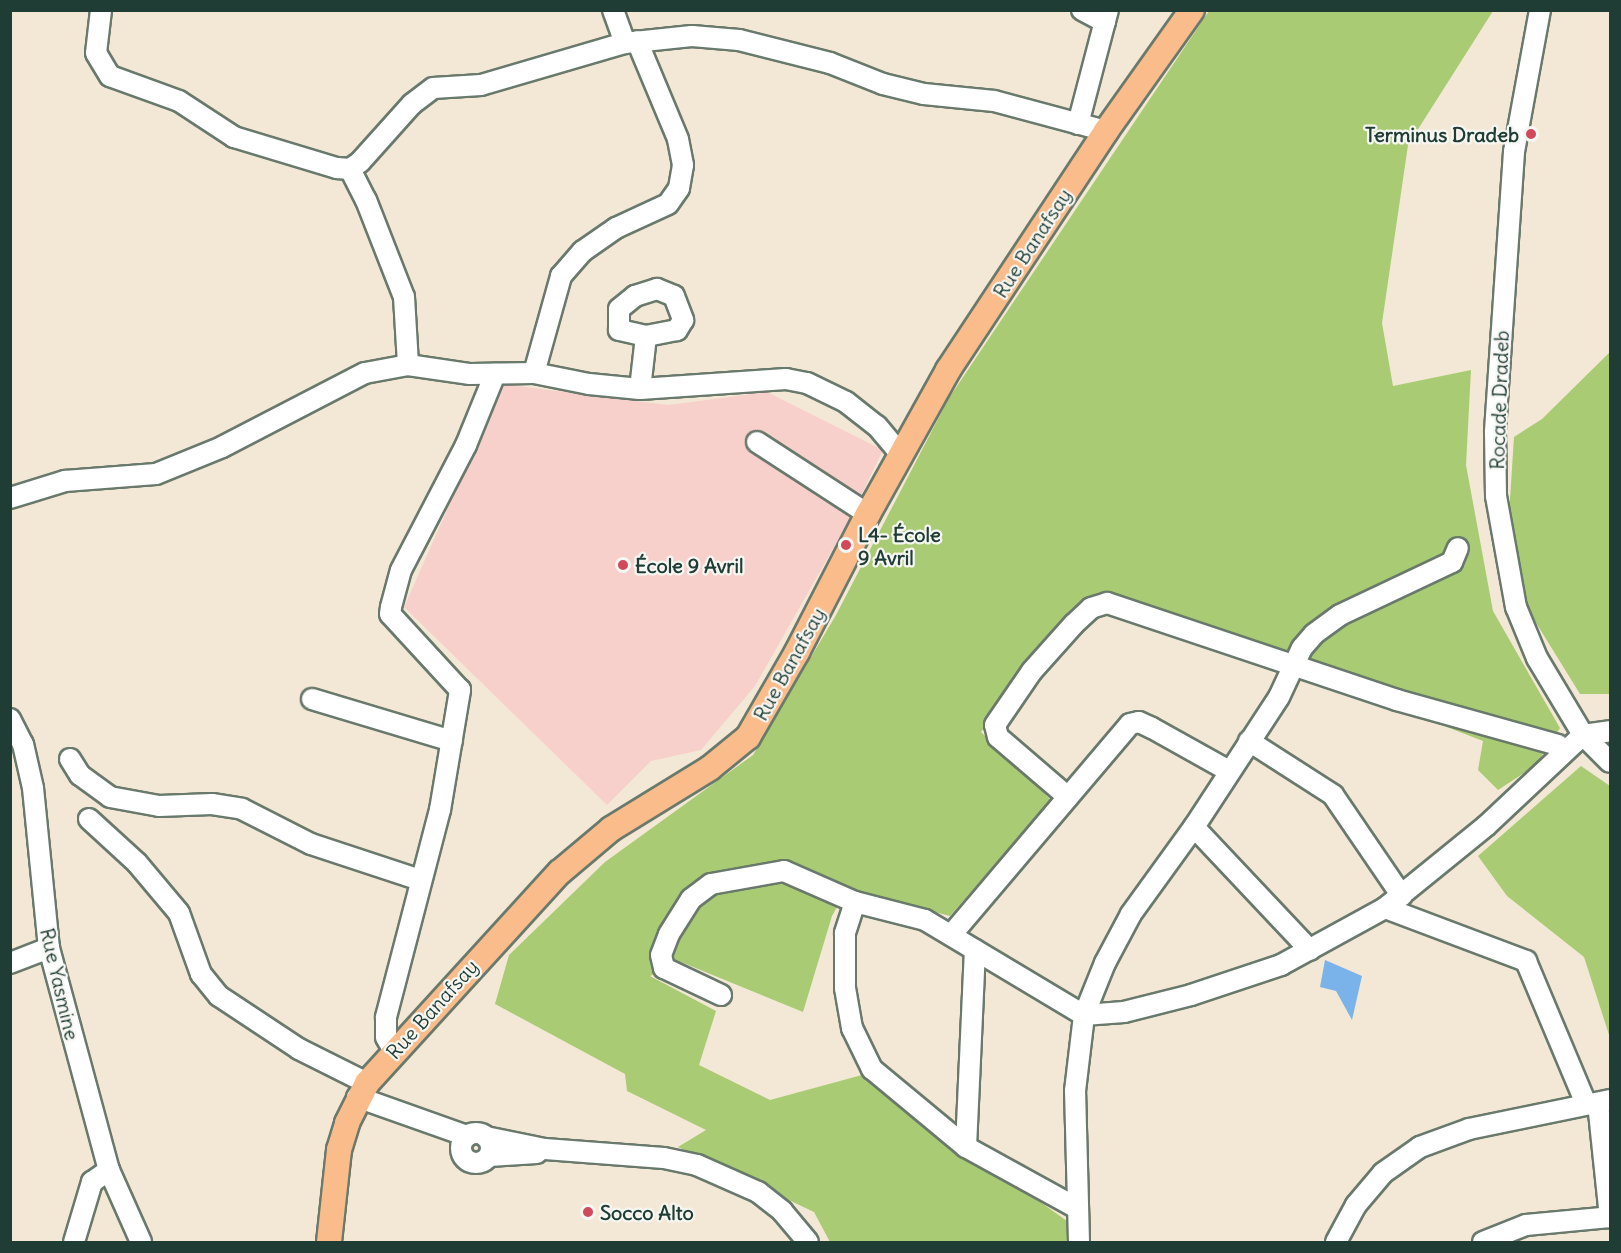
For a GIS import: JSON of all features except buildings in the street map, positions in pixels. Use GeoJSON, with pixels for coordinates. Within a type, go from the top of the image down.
{"type":"FeatureCollection","features":[{"type":"Feature","properties":{"kind":"main road","name":"Rue Banafsay"},"geometry":{"type":"LineString","coordinates":[[329,1242],[339,1150],[362,1090],[394,1051],[560,872],[611,829],[710,768],[748,737],[798,652],[868,514],[948,370],[1106,131],[1192,10]]}},
{"type":"Feature","properties":{"kind":"street"},"geometry":{"type":"LineString","coordinates":[[100,10],[96,53],[110,76],[179,101],[234,137],[254,145],[350,169],[366,200],[404,297],[408,365]]}},
{"type":"Feature","properties":{"kind":"street"},"geometry":{"type":"LineString","coordinates":[[534,373],[561,276],[583,251],[616,228],[668,204],[679,188],[683,165],[678,139],[613,10]]}},
{"type":"Feature","properties":{"kind":"street"},"geometry":{"type":"LineString","coordinates":[[1078,124],[1106,16],[1082,10]]}},
{"type":"Feature","properties":{"kind":"street","name":"Rocade Dradeb"},"geometry":{"type":"LineString","coordinates":[[1540,10],[1513,163],[1495,432],[1496,496],[1516,607],[1542,667],[1583,735],[1611,762]]}},
{"type":"Feature","properties":{"kind":"street"},"geometry":{"type":"LineString","coordinates":[[350,169],[412,104],[433,88],[481,85],[631,42],[692,36],[739,40],[830,63],[893,86],[994,101],[1106,131]]}},
{"type":"Feature","properties":{"kind":"street"},"geometry":{"type":"LineString","coordinates":[[660,282],[674,296],[683,320],[677,330],[645,336],[619,330],[616,317],[619,309],[635,296],[660,282]]}},
{"type":"Feature","properties":{"kind":"street"},"geometry":{"type":"LineString","coordinates":[[640,389],[645,336]]}},
{"type":"Feature","properties":{"kind":"street"},"geometry":{"type":"LineString","coordinates":[[10,498],[65,481],[156,474],[233,441],[365,373],[408,365],[495,374],[534,373],[640,389],[786,379],[807,383],[846,402],[877,426],[901,455]]}},
{"type":"Feature","properties":{"kind":"street"},"geometry":{"type":"LineString","coordinates":[[394,1051],[386,1037],[386,1017],[440,810],[459,685],[390,611],[400,570],[466,446],[495,374]]}},
{"type":"Feature","properties":{"kind":"street"},"geometry":{"type":"LineString","coordinates":[[757,442],[868,514]]}},
{"type":"Feature","properties":{"kind":"street"},"geometry":{"type":"LineString","coordinates":[[1079,1242],[1075,1091],[1084,1015],[1105,963],[1131,914],[1194,827],[1295,666],[1308,641],[1332,621],[1452,562],[1458,548]]}},
{"type":"Feature","properties":{"kind":"street"},"geometry":{"type":"LineString","coordinates":[[1068,796],[998,737],[994,725],[1032,671],[1094,606],[1117,604],[1396,700],[1558,745]]}},
{"type":"Feature","properties":{"kind":"street"},"geometry":{"type":"LineString","coordinates":[[312,699],[452,741]]}},
{"type":"Feature","properties":{"kind":"street","name":"Rue Yasmine"},"geometry":{"type":"LineString","coordinates":[[10,719],[23,744],[33,788],[49,948],[109,1170],[141,1242]]}},
{"type":"Feature","properties":{"kind":"street"},"geometry":{"type":"LineString","coordinates":[[952,934],[1117,736],[1135,722],[1229,771]]}},
{"type":"Feature","properties":{"kind":"street"},"geometry":{"type":"LineString","coordinates":[[721,995],[666,970],[661,960],[672,928],[691,899],[704,888],[784,871],[855,902],[910,914],[952,934],[1084,1015],[1124,1012],[1191,995],[1257,974],[1310,950],[1385,908],[1560,761],[1583,735],[1611,731]]}},
{"type":"Feature","properties":{"kind":"street"},"geometry":{"type":"LineString","coordinates":[[1249,741],[1333,795],[1402,896]]}},
{"type":"Feature","properties":{"kind":"street"},"geometry":{"type":"LineString","coordinates":[[70,759],[80,776],[110,797],[150,805],[226,805],[242,809],[311,844],[420,880]]}},
{"type":"Feature","properties":{"kind":"street"},"geometry":{"type":"LineString","coordinates":[[89,819],[137,863],[179,914],[201,974],[219,996],[362,1090],[467,1136]]}},
{"type":"Feature","properties":{"kind":"street"},"geometry":{"type":"LineString","coordinates":[[1194,827],[1310,950]]}},
{"type":"Feature","properties":{"kind":"street"},"geometry":{"type":"LineString","coordinates":[[855,902],[846,924],[843,959],[848,1009],[860,1049],[881,1080],[966,1147],[1077,1208]]}},
{"type":"Feature","properties":{"kind":"street"},"geometry":{"type":"LineString","coordinates":[[1385,908],[1526,961],[1598,1102],[1610,1217],[1526,1225],[1483,1242]]}},
{"type":"Feature","properties":{"kind":"street"},"geometry":{"type":"LineString","coordinates":[[10,963],[49,948]]}},
{"type":"Feature","properties":{"kind":"street"},"geometry":{"type":"LineString","coordinates":[[966,1147],[975,950]]}},
{"type":"Feature","properties":{"kind":"street"},"geometry":{"type":"LineString","coordinates":[[1336,1242],[1356,1205],[1383,1173],[1420,1147],[1469,1129],[1598,1102]]}},
{"type":"Feature","properties":{"kind":"street"},"geometry":{"type":"LineString","coordinates":[[488,1146],[481,1163],[466,1160],[461,1145],[467,1136],[477,1133],[488,1146],[664,1158],[697,1165],[758,1192],[782,1211],[808,1242]]}},
{"type":"Feature","properties":{"kind":"street"},"geometry":{"type":"LineString","coordinates":[[74,1242],[92,1182],[109,1170]]}},
{"type":"Feature","properties":{"kind":"shaded area","name":"École 9 Avril"},"geometry":{"type":"Polygon","coordinates":[[[503,384],[668,405],[767,392],[883,450],[848,522],[755,686],[701,750],[651,761],[607,805],[404,607],[503,384]]]}},
{"type":"Feature","properties":{"kind":"green space"},"geometry":{"type":"Polygon","coordinates":[[[1209,11],[1493,11],[1408,145],[1382,323],[1393,386],[1471,370],[1466,465],[1493,611],[1560,728],[1535,766],[1498,790],[1478,770],[1483,741],[1105,595],[1065,621],[981,732],[1051,800],[950,916],[847,889],[832,916],[803,1012],[681,962],[650,976],[716,1011],[699,1065],[770,1100],[862,1075],[1067,1221],[1068,1242],[830,1242],[814,1212],[678,1147],[706,1130],[627,1091],[625,1074],[495,1004],[509,955],[605,862],[753,755],[836,615],[949,398],[1209,11]]]}},
{"type":"Feature","properties":{"kind":"green space"},"geometry":{"type":"Polygon","coordinates":[[[1610,352],[1610,694],[1580,694],[1530,613],[1509,515],[1514,437],[1542,419],[1610,352]]]}},
{"type":"Feature","properties":{"kind":"green space"},"geometry":{"type":"Polygon","coordinates":[[[1581,766],[1610,786],[1610,1038],[1584,957],[1507,896],[1478,856],[1581,766]]]}},
{"type":"Feature","properties":{"kind":"water"},"geometry":{"type":"Polygon","coordinates":[[[1325,960],[1362,976],[1352,1020],[1336,991],[1320,987],[1325,960]]]}},
{"type":"Feature","properties":{"kind":"place","name":"Terminus Dradeb"},"geometry":{"type":"Point","coordinates":[1531,134]}},
{"type":"Feature","properties":{"kind":"place","name":"L4- École 9 Avril"},"geometry":{"type":"Point","coordinates":[846,545]}},
{"type":"Feature","properties":{"kind":"place","name":"École 9 Avril"},"geometry":{"type":"Point","coordinates":[623,565]}},
{"type":"Feature","properties":{"kind":"place","name":"Socco Alto"},"geometry":{"type":"Point","coordinates":[588,1212]}}]}
